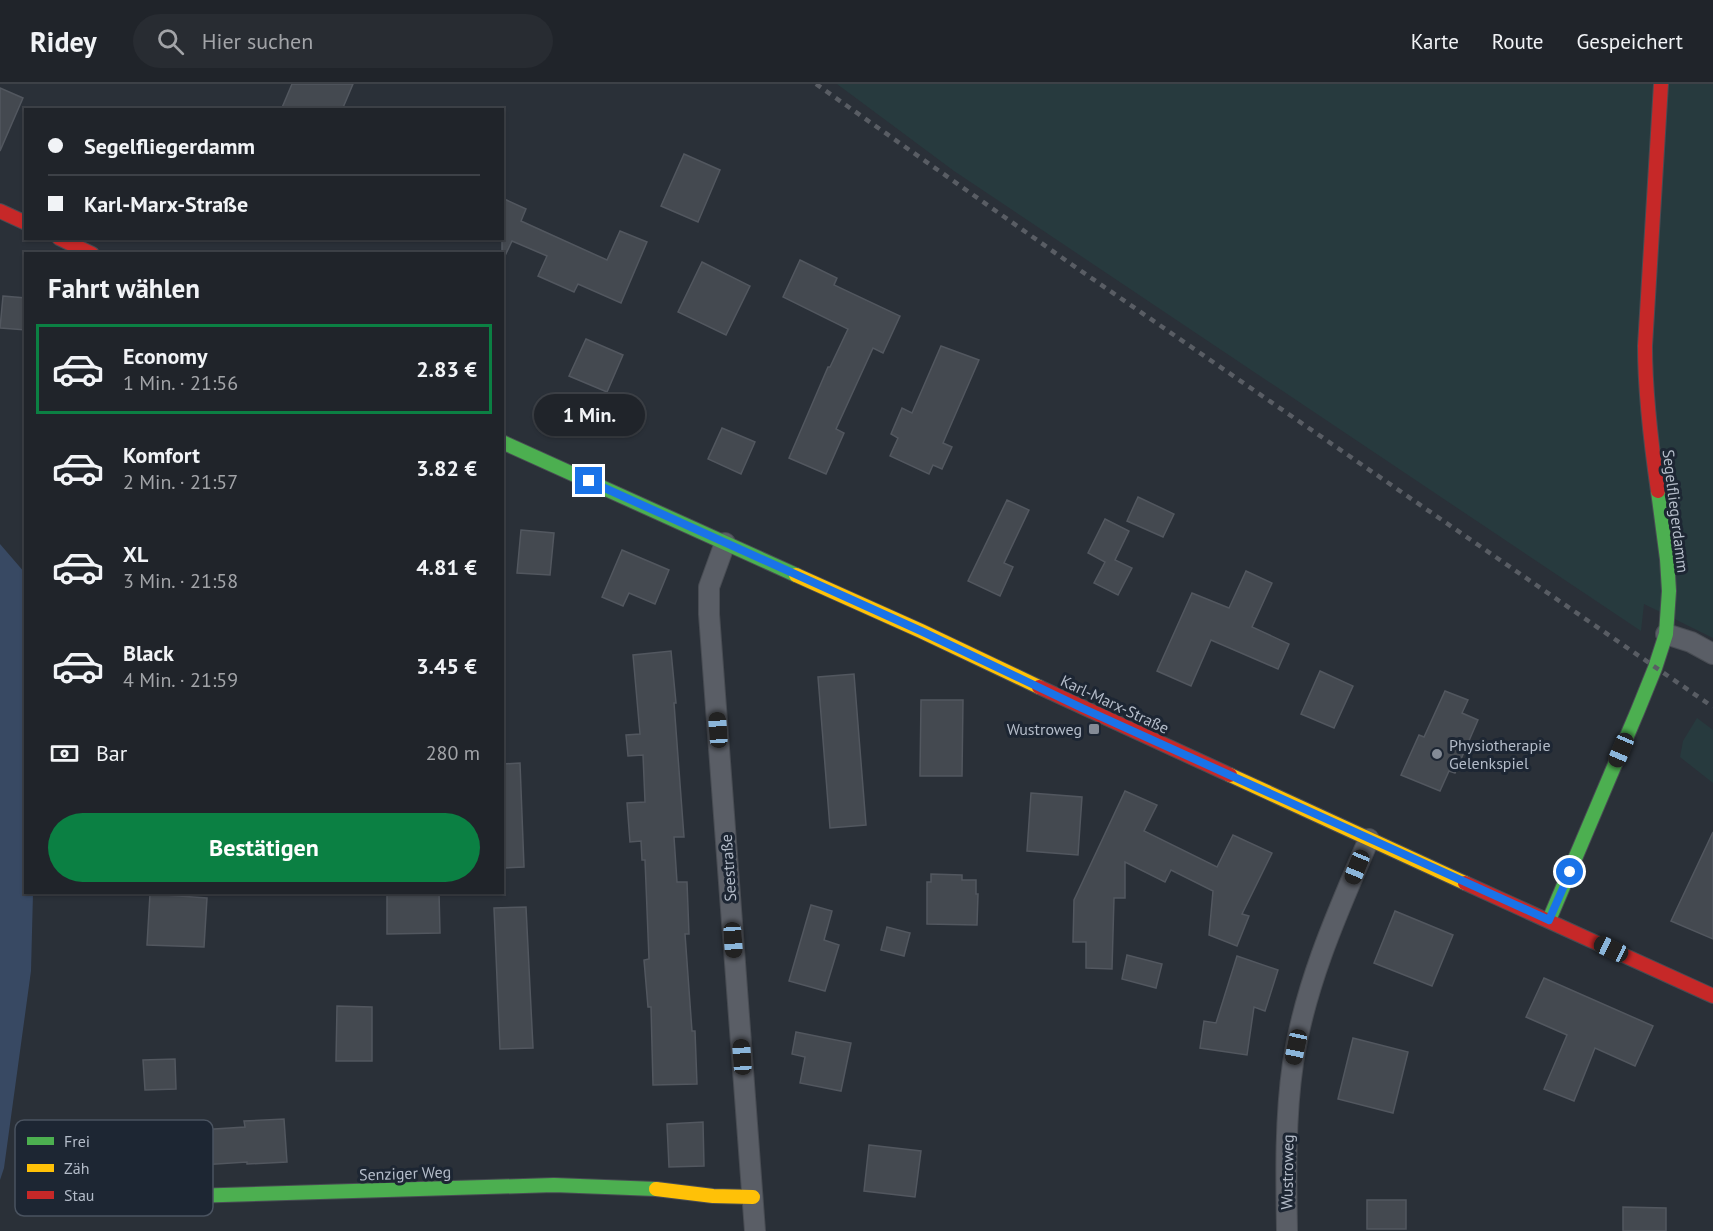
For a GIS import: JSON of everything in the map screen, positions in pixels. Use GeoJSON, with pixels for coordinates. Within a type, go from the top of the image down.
{"type":"FeatureCollection","features":[{"type":"Feature","properties":{"kind":"street","name":"Segelfliegerdamm"},"geometry":{"type":"LineString","coordinates":[[1549,920],[1638,710],[1666,634],[1669,591],[1667,559],[1645,385],[1645,346],[1661,84]]}},
{"type":"Feature","properties":{"kind":"street"},"geometry":{"type":"LineString","coordinates":[[0,211],[24,222]]}},
{"type":"Feature","properties":{"kind":"street"},"geometry":{"type":"LineString","coordinates":[[63,240],[88,252]]}},
{"type":"Feature","properties":{"kind":"street","name":"Karl-Marx-Straße"},"geometry":{"type":"LineString","coordinates":[[504,443],[921,631],[1082,708],[1713,996]]}},
{"type":"Feature","properties":{"kind":"street","name":"Seestraße"},"geometry":{"type":"LineString","coordinates":[[725,543],[709,587],[709,614],[755,1231]]}},
{"type":"Feature","properties":{"kind":"street"},"geometry":{"type":"LineString","coordinates":[[1666,634],[1690,642],[1713,654]]}},
{"type":"Feature","properties":{"kind":"street","name":"Wustroweg"},"geometry":{"type":"LineString","coordinates":[[1287,1231],[1286,1172],[1289,1112],[1293,1063],[1299,1034],[1315,973],[1369,838]]}},
{"type":"Feature","properties":{"kind":"street","name":"Senziger Weg"},"geometry":{"type":"LineString","coordinates":[[213,1195],[554,1185],[668,1189],[712,1196],[753,1197]]}},
{"type":"Feature","properties":{"kind":"green space"},"geometry":{"type":"Polygon","coordinates":[[[837,84],[1713,84],[1713,638],[1644,604],[1641,631],[954,171],[837,84]]]}},
{"type":"Feature","properties":{"kind":"green space"},"geometry":{"type":"Polygon","coordinates":[[[1697,718],[1713,730],[1713,783],[1680,757],[1683,741],[1697,718]]]}},
{"type":"Feature","properties":{"kind":"water"},"geometry":{"type":"Polygon","coordinates":[[[0,544],[24,572],[24,894],[33,894],[31,971],[4,1168],[0,1180],[0,544]]]}},
{"type":"Feature","properties":{"kind":"building"},"geometry":{"type":"Polygon","coordinates":[[[292,84],[353,84],[343,108],[282,108],[292,84]]]}},
{"type":"Feature","properties":{"kind":"building"},"geometry":{"type":"Polygon","coordinates":[[[0,88],[23,98],[0,151],[0,88]]]}},
{"type":"Feature","properties":{"kind":"building"},"geometry":{"type":"Polygon","coordinates":[[[684,154],[720,170],[698,222],[661,206],[684,154]]]}},
{"type":"Feature","properties":{"kind":"building"},"geometry":{"type":"Polygon","coordinates":[[[504,199],[526,209],[521,221],[607,260],[620,231],[647,242],[621,303],[578,284],[574,292],[538,276],[547,256],[512,241],[504,258],[504,252],[502,252],[504,199]]]}},
{"type":"Feature","properties":{"kind":"building"},"geometry":{"type":"Polygon","coordinates":[[[800,260],[837,278],[834,285],[900,316],[883,353],[873,348],[836,429],[844,433],[826,474],[789,458],[828,367],[848,329],[783,297],[800,260]]]}},
{"type":"Feature","properties":{"kind":"building"},"geometry":{"type":"Polygon","coordinates":[[[702,262],[750,286],[726,335],[678,312],[702,262]]]}},
{"type":"Feature","properties":{"kind":"building"},"geometry":{"type":"Polygon","coordinates":[[[3,296],[24,298],[24,330],[0,328],[3,296]]]}},
{"type":"Feature","properties":{"kind":"building"},"geometry":{"type":"Polygon","coordinates":[[[586,339],[623,355],[607,392],[569,376],[586,339]]]}},
{"type":"Feature","properties":{"kind":"building"},"geometry":{"type":"Polygon","coordinates":[[[941,346],[979,360],[943,443],[952,447],[942,469],[933,465],[929,474],[890,456],[898,438],[891,434],[902,408],[912,413],[941,346]]]}},
{"type":"Feature","properties":{"kind":"building"},"geometry":{"type":"Polygon","coordinates":[[[722,428],[755,442],[741,474],[708,459],[722,428]]]}},
{"type":"Feature","properties":{"kind":"building"},"geometry":{"type":"Polygon","coordinates":[[[1138,497],[1174,514],[1163,537],[1127,521],[1138,497]]]}},
{"type":"Feature","properties":{"kind":"building"},"geometry":{"type":"Polygon","coordinates":[[[1007,500],[1029,510],[1004,563],[1013,567],[1000,596],[968,581],[1007,500]]]}},
{"type":"Feature","properties":{"kind":"building"},"geometry":{"type":"Polygon","coordinates":[[[1105,519],[1129,531],[1115,560],[1132,568],[1118,595],[1094,583],[1105,562],[1088,553],[1105,519]]]}},
{"type":"Feature","properties":{"kind":"building"},"geometry":{"type":"Polygon","coordinates":[[[521,530],[554,533],[550,575],[517,573],[521,530]]]}},
{"type":"Feature","properties":{"kind":"building"},"geometry":{"type":"Polygon","coordinates":[[[622,550],[669,570],[655,604],[629,593],[623,606],[602,597],[622,550]]]}},
{"type":"Feature","properties":{"kind":"building"},"geometry":{"type":"Polygon","coordinates":[[[1246,571],[1272,583],[1252,627],[1289,644],[1278,669],[1211,640],[1191,686],[1157,671],[1192,593],[1229,608],[1246,571]]]}},
{"type":"Feature","properties":{"kind":"building"},"geometry":{"type":"Polygon","coordinates":[[[671,651],[684,837],[674,837],[677,882],[687,882],[689,934],[685,934],[692,1031],[695,1031],[697,1084],[653,1085],[651,1007],[648,1007],[644,960],[649,959],[645,860],[642,860],[641,841],[630,842],[627,803],[645,802],[643,755],[628,756],[626,735],[640,734],[633,655],[671,651]]]}},
{"type":"Feature","properties":{"kind":"building"},"geometry":{"type":"Polygon","coordinates":[[[1320,671],[1353,686],[1334,728],[1301,714],[1320,671]]]}},
{"type":"Feature","properties":{"kind":"building"},"geometry":{"type":"Polygon","coordinates":[[[854,674],[866,825],[830,828],[818,677],[854,674]]]}},
{"type":"Feature","properties":{"kind":"building","name":"Physiotherapie Gelenkspiel"},"geometry":{"type":"Polygon","coordinates":[[[1445,691],[1468,700],[1462,713],[1478,720],[1455,773],[1449,771],[1440,791],[1401,775],[1419,735],[1424,737],[1445,691]]]}},
{"type":"Feature","properties":{"kind":"building"},"geometry":{"type":"Polygon","coordinates":[[[921,700],[963,700],[962,776],[920,776],[921,700]]]}},
{"type":"Feature","properties":{"kind":"building"},"geometry":{"type":"Polygon","coordinates":[[[520,763],[524,867],[504,868],[504,764],[520,763]]]}},
{"type":"Feature","properties":{"kind":"building"},"geometry":{"type":"Polygon","coordinates":[[[1125,791],[1157,805],[1144,831],[1217,867],[1233,835],[1272,853],[1242,914],[1249,916],[1237,946],[1209,935],[1213,891],[1171,870],[1165,882],[1125,862],[1125,898],[1114,898],[1112,969],[1086,968],[1086,942],[1073,942],[1074,900],[1125,791]]]}},
{"type":"Feature","properties":{"kind":"building"},"geometry":{"type":"Polygon","coordinates":[[[1031,793],[1082,797],[1078,855],[1027,851],[1031,793]]]}},
{"type":"Feature","properties":{"kind":"building"},"geometry":{"type":"Polygon","coordinates":[[[1713,832],[1713,939],[1671,921],[1713,832]]]}},
{"type":"Feature","properties":{"kind":"building"},"geometry":{"type":"Polygon","coordinates":[[[931,874],[962,875],[962,880],[976,880],[977,925],[927,924],[927,882],[931,882],[931,874]]]}},
{"type":"Feature","properties":{"kind":"building"},"geometry":{"type":"Polygon","coordinates":[[[150,894],[207,898],[204,947],[147,945],[150,894]]]}},
{"type":"Feature","properties":{"kind":"building"},"geometry":{"type":"Polygon","coordinates":[[[387,894],[439,894],[440,933],[387,934],[387,894]]]}},
{"type":"Feature","properties":{"kind":"building"},"geometry":{"type":"Polygon","coordinates":[[[811,905],[832,911],[824,940],[839,945],[825,991],[789,981],[811,905]]]}},
{"type":"Feature","properties":{"kind":"building"},"geometry":{"type":"Polygon","coordinates":[[[526,907],[533,1048],[500,1049],[494,908],[526,907]]]}},
{"type":"Feature","properties":{"kind":"building"},"geometry":{"type":"Polygon","coordinates":[[[1395,911],[1453,935],[1432,986],[1374,963],[1395,911]]]}},
{"type":"Feature","properties":{"kind":"building"},"geometry":{"type":"Polygon","coordinates":[[[887,927],[910,933],[904,956],[881,950],[887,927]]]}},
{"type":"Feature","properties":{"kind":"building"},"geometry":{"type":"Polygon","coordinates":[[[1127,955],[1162,964],[1156,988],[1122,979],[1127,955]]]}},
{"type":"Feature","properties":{"kind":"building"},"geometry":{"type":"Polygon","coordinates":[[[1237,956],[1278,970],[1265,1011],[1254,1007],[1247,1055],[1200,1048],[1204,1021],[1216,1023],[1237,956]]]}},
{"type":"Feature","properties":{"kind":"building"},"geometry":{"type":"Polygon","coordinates":[[[1544,978],[1653,1026],[1635,1066],[1595,1048],[1574,1101],[1544,1089],[1567,1035],[1526,1017],[1544,978]]]}},
{"type":"Feature","properties":{"kind":"building"},"geometry":{"type":"Polygon","coordinates":[[[337,1006],[372,1007],[372,1061],[336,1061],[337,1006]]]}},
{"type":"Feature","properties":{"kind":"building"},"geometry":{"type":"Polygon","coordinates":[[[796,1032],[851,1043],[841,1091],[800,1083],[805,1057],[792,1054],[796,1032]]]}},
{"type":"Feature","properties":{"kind":"building"},"geometry":{"type":"Polygon","coordinates":[[[1353,1038],[1408,1052],[1393,1113],[1338,1099],[1353,1038]]]}},
{"type":"Feature","properties":{"kind":"building"},"geometry":{"type":"Polygon","coordinates":[[[175,1059],[176,1089],[145,1090],[143,1060],[175,1059]]]}},
{"type":"Feature","properties":{"kind":"building"},"geometry":{"type":"Polygon","coordinates":[[[284,1119],[287,1162],[213,1164],[213,1129],[245,1127],[244,1121],[284,1119]]]}},
{"type":"Feature","properties":{"kind":"building"},"geometry":{"type":"Polygon","coordinates":[[[703,1122],[704,1166],[669,1167],[667,1124],[703,1122]]]}},
{"type":"Feature","properties":{"kind":"building"},"geometry":{"type":"Polygon","coordinates":[[[869,1145],[921,1151],[915,1197],[864,1191],[869,1145]]]}},
{"type":"Feature","properties":{"kind":"building"},"geometry":{"type":"Polygon","coordinates":[[[1367,1200],[1406,1200],[1406,1229],[1367,1229],[1367,1200]]]}},
{"type":"Feature","properties":{"kind":"building"},"geometry":{"type":"Polygon","coordinates":[[[1623,1207],[1666,1208],[1666,1231],[1623,1231],[1623,1207]]]}},
{"type":"Feature","properties":{"kind":"railway"},"geometry":{"type":"LineString","coordinates":[[816,84],[1071,264],[1713,707]]}},
{"type":"Feature","properties":{"kind":"traffic: fast"},"geometry":{"type":"LineString","coordinates":[[504,443],[796,575]]}},
{"type":"Feature","properties":{"kind":"traffic: fast"},"geometry":{"type":"LineString","coordinates":[[1549,920],[1638,710],[1666,634],[1669,591],[1658,491]]}},
{"type":"Feature","properties":{"kind":"traffic: fast"},"geometry":{"type":"LineString","coordinates":[[213,1195],[554,1185],[656,1189]]}},
{"type":"Feature","properties":{"kind":"traffic: slow"},"geometry":{"type":"LineString","coordinates":[[796,575],[1039,687]]}},
{"type":"Feature","properties":{"kind":"traffic: slow"},"geometry":{"type":"LineString","coordinates":[[1230,775],[1465,883]]}},
{"type":"Feature","properties":{"kind":"traffic: slow"},"geometry":{"type":"LineString","coordinates":[[656,1189],[713,1196],[753,1197]]}},
{"type":"Feature","properties":{"kind":"traffic: jam"},"geometry":{"type":"LineString","coordinates":[[1658,491],[1649,419],[1645,346],[1661,84]]}},
{"type":"Feature","properties":{"kind":"traffic: jam"},"geometry":{"type":"LineString","coordinates":[[0,211],[24,222]]}},
{"type":"Feature","properties":{"kind":"traffic: jam"},"geometry":{"type":"LineString","coordinates":[[63,240],[88,252]]}},
{"type":"Feature","properties":{"kind":"traffic: jam"},"geometry":{"type":"LineString","coordinates":[[1039,687],[1230,775]]}},
{"type":"Feature","properties":{"kind":"traffic: jam"},"geometry":{"type":"LineString","coordinates":[[1465,883],[1713,996]]}},
{"type":"Feature","properties":{"kind":"place","name":"Wustroweg"},"geometry":{"type":"Point","coordinates":[1094,729]}},
{"type":"Feature","properties":{"kind":"place","name":"Physiotherapie Gelenkspiel"},"geometry":{"type":"Point","coordinates":[1437,754]}},
{"type":"Feature","properties":{"kind":"route"},"geometry":{"type":"LineString","coordinates":[[589,481],[1549,920],[1570,872]]}}]}
